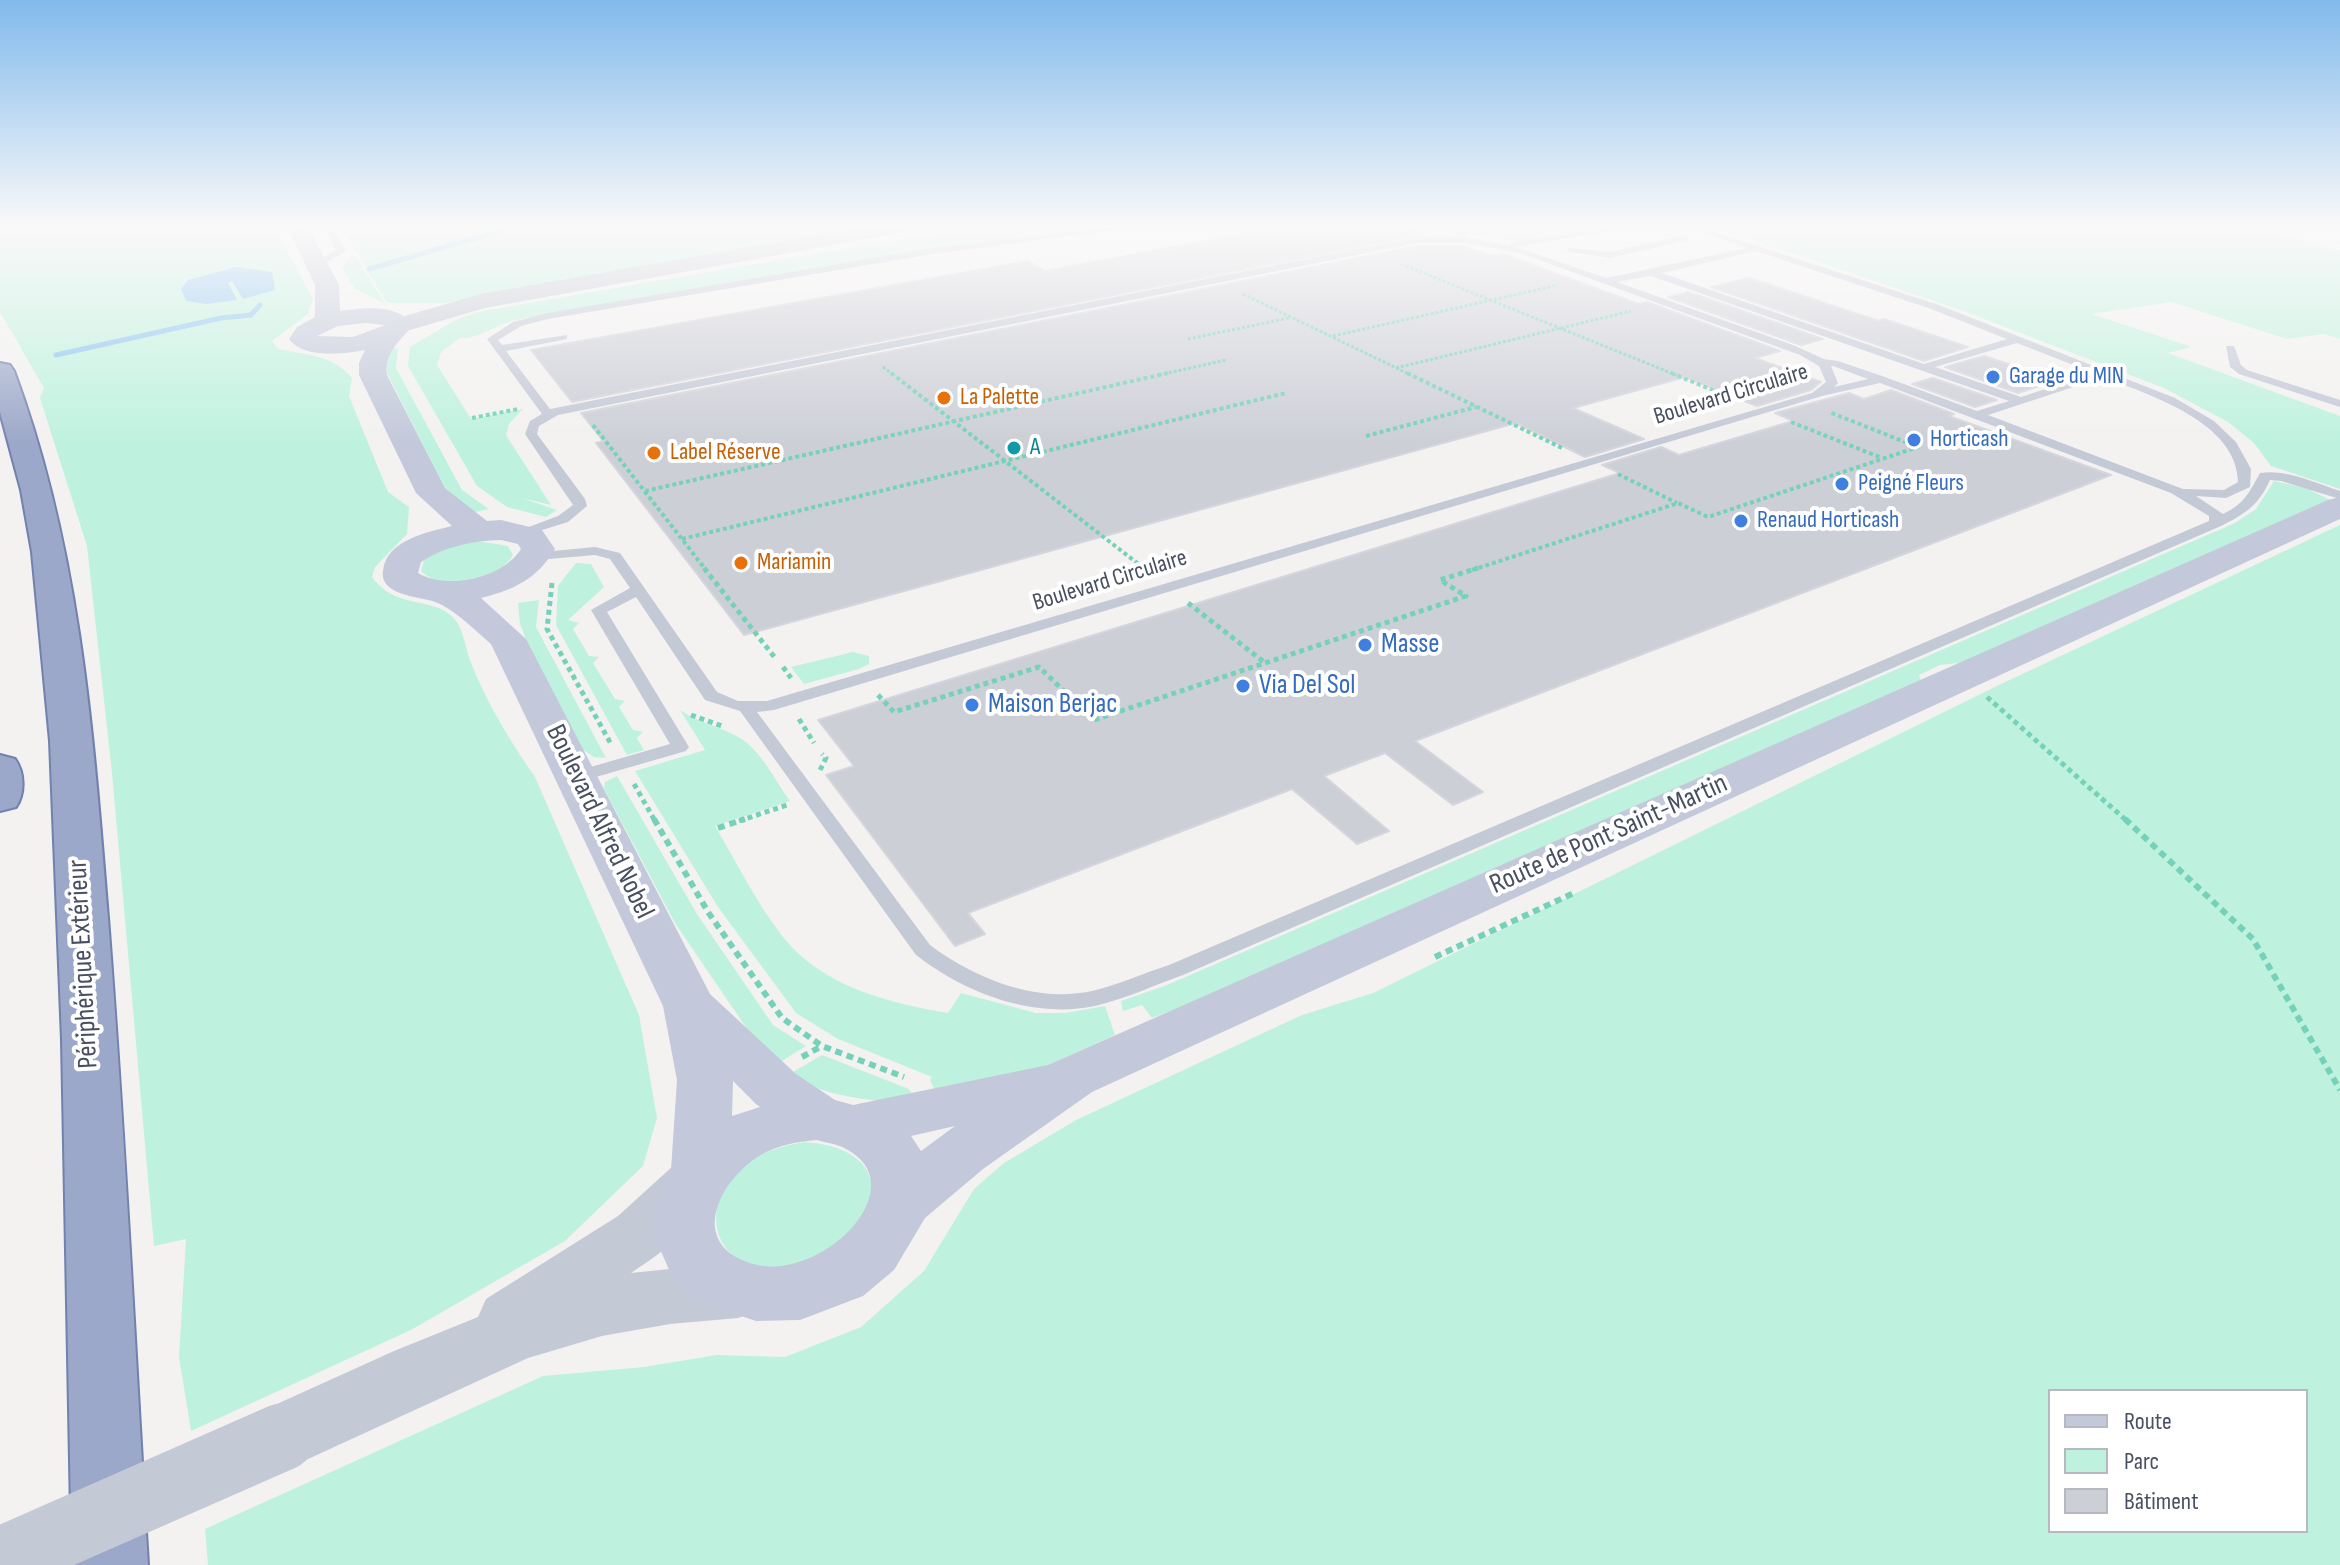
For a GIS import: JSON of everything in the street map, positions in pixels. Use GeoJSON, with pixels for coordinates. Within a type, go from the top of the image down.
{"type":"FeatureCollection","features":[{"type":"Feature","properties":{"kind":"highway","name":"Périphérique Extérieur"},"geometry":{"type":"LineString","coordinates":[[0,371],[23,439],[39,501],[66,690],[84,930],[110,1565]]}},
{"type":"Feature","properties":{"kind":"highway"},"geometry":{"type":"LineString","coordinates":[[0,768],[0,798]]}},
{"type":"Feature","properties":{"kind":"main road"},"geometry":{"type":"LineString","coordinates":[[329,297],[329,334],[366,368],[432,493],[479,531],[522,556],[479,587],[446,592],[416,588],[400,578],[398,569],[404,559],[425,545],[479,531]]}},
{"type":"Feature","properties":{"kind":"main road"},"geometry":{"type":"LineString","coordinates":[[347,297],[384,323]]}},
{"type":"Feature","properties":{"kind":"main road"},"geometry":{"type":"LineString","coordinates":[[329,334],[384,323]]}},
{"type":"Feature","properties":{"kind":"main road"},"geometry":{"type":"LineString","coordinates":[[366,368],[372,363],[384,323]]}},
{"type":"Feature","properties":{"kind":"main road"},"geometry":{"type":"LineString","coordinates":[[425,545],[432,493]]}},
{"type":"Feature","properties":{"kind":"main road","name":"Route de Pont Saint-Martin"},"geometry":{"type":"LineString","coordinates":[[901,1202],[962,1152],[1072,1077],[2340,507]]}},
{"type":"Feature","properties":{"kind":"main road","name":"Boulevard Alfred Nobel"},"geometry":{"type":"LineString","coordinates":[[507,639],[522,556]]}},
{"type":"Feature","properties":{"kind":"main road","name":"Boulevard Alfred Nobel"},"geometry":{"type":"LineString","coordinates":[[446,592],[472,608],[507,639],[690,1006],[705,1080],[698,1178]]}},
{"type":"Feature","properties":{"kind":"main road","name":"Boulevard Alfred Nobel"},"geometry":{"type":"LineString","coordinates":[[690,1006],[776,1089],[837,1122]]}},
{"type":"Feature","properties":{"kind":"main road"},"geometry":{"type":"LineString","coordinates":[[837,1122],[878,1138],[894,1156],[903,1186],[901,1202],[884,1240],[865,1260],[841,1276],[810,1289],[765,1294],[738,1290],[711,1277],[689,1251],[684,1234],[687,1202],[698,1178],[724,1150],[765,1127],[837,1122],[974,1103],[1072,1077]]}},
{"type":"Feature","properties":{"kind":"street"},"geometry":{"type":"LineString","coordinates":[[384,323],[503,297]]}},
{"type":"Feature","properties":{"kind":"street"},"geometry":{"type":"LineString","coordinates":[[428,1368],[516,1316],[640,1234],[698,1178]]}},
{"type":"Feature","properties":{"kind":"street"},"geometry":{"type":"LineString","coordinates":[[0,1561],[282,1437],[428,1368],[557,1319],[668,1295],[738,1290]]}},
{"type":"Feature","properties":{"kind":"lane"},"geometry":{"type":"LineString","coordinates":[[522,556],[580,506],[531,434],[534,424],[548,415],[492,339],[505,329],[548,316],[660,297]]}},
{"type":"Feature","properties":{"kind":"lane","name":"Boulevard Circulaire"},"geometry":{"type":"LineString","coordinates":[[548,415],[677,386],[1133,297]]}},
{"type":"Feature","properties":{"kind":"lane"},"geometry":{"type":"LineString","coordinates":[[1638,305],[1657,297]]}},
{"type":"Feature","properties":{"kind":"lane"},"geometry":{"type":"LineString","coordinates":[[1721,297],[2021,401]]}},
{"type":"Feature","properties":{"kind":"lane"},"geometry":{"type":"LineString","coordinates":[[1900,297],[2159,394],[2204,420],[2229,441],[2247,471],[2245,484],[2226,494],[2176,490]]}},
{"type":"Feature","properties":{"kind":"lane","name":"Boulevard Circulaire"},"geometry":{"type":"LineString","coordinates":[[746,708],[806,697],[1827,398],[1832,376],[1821,362],[1789,347],[1653,298]]}},
{"type":"Feature","properties":{"kind":"lane"},"geometry":{"type":"LineString","coordinates":[[498,349],[563,337]]}},
{"type":"Feature","properties":{"kind":"lane"},"geometry":{"type":"LineString","coordinates":[[1827,398],[1880,379],[2019,339]]}},
{"type":"Feature","properties":{"kind":"lane"},"geometry":{"type":"LineString","coordinates":[[2230,348],[2236,367],[2243,372],[2340,404]]}},
{"type":"Feature","properties":{"kind":"lane"},"geometry":{"type":"LineString","coordinates":[[1821,362],[1834,363],[1880,379],[2176,490],[2216,514],[2216,523]]}},
{"type":"Feature","properties":{"kind":"lane"},"geometry":{"type":"LineString","coordinates":[[1974,416],[2106,373]]}},
{"type":"Feature","properties":{"kind":"lane"},"geometry":{"type":"LineString","coordinates":[[522,556],[595,551],[615,556],[711,696],[729,705],[746,708],[923,950],[943,965],[989,988],[1014,996],[1068,1002],[1108,994],[1176,970],[2216,523],[2244,509],[2256,496],[2265,476],[2282,477],[2340,495]]}},
{"type":"Feature","properties":{"kind":"lane"},"geometry":{"type":"LineString","coordinates":[[576,777],[680,747],[599,610],[640,589]]}},
{"type":"Feature","properties":{"kind":"path"},"geometry":{"type":"LineString","coordinates":[[1483,297],[1733,399]]}},
{"type":"Feature","properties":{"kind":"path"},"geometry":{"type":"LineString","coordinates":[[1331,337],[1504,297]]}},
{"type":"Feature","properties":{"kind":"path"},"geometry":{"type":"LineString","coordinates":[[1262,303],[1563,448]]}},
{"type":"Feature","properties":{"kind":"path"},"geometry":{"type":"LineString","coordinates":[[1396,368],[1638,305]]}},
{"type":"Feature","properties":{"kind":"path"},"geometry":{"type":"LineString","coordinates":[[1188,339],[1291,317]]}},
{"type":"Feature","properties":{"kind":"path"},"geometry":{"type":"LineString","coordinates":[[645,491],[1226,360]]}},
{"type":"Feature","properties":{"kind":"path"},"geometry":{"type":"LineString","coordinates":[[898,379],[1145,569]]}},
{"type":"Feature","properties":{"kind":"path"},"geometry":{"type":"LineString","coordinates":[[682,539],[1286,393]]}},
{"type":"Feature","properties":{"kind":"path"},"geometry":{"type":"LineString","coordinates":[[1616,473],[1708,517],[1918,447],[1819,408],[1827,398]]}},
{"type":"Feature","properties":{"kind":"path"},"geometry":{"type":"LineString","coordinates":[[1366,436],[1477,407]]}},
{"type":"Feature","properties":{"kind":"path"},"geometry":{"type":"LineString","coordinates":[[472,418],[524,408]]}},
{"type":"Feature","properties":{"kind":"path"},"geometry":{"type":"LineString","coordinates":[[1787,420],[1883,459]]}},
{"type":"Feature","properties":{"kind":"path"},"geometry":{"type":"LineString","coordinates":[[593,425],[776,659]]}},
{"type":"Feature","properties":{"kind":"path"},"geometry":{"type":"LineString","coordinates":[[865,699],[880,695],[894,712],[1039,667],[1094,720],[1466,596],[1440,580],[1678,503]]}},
{"type":"Feature","properties":{"kind":"path"},"geometry":{"type":"LineString","coordinates":[[573,552],[549,586],[547,629],[708,912],[782,1018],[822,1046],[906,1078]]}},
{"type":"Feature","properties":{"kind":"path"},"geometry":{"type":"LineString","coordinates":[[1188,603],[1265,663]]}},
{"type":"Feature","properties":{"kind":"path"},"geometry":{"type":"LineString","coordinates":[[1955,679],[1987,697],[2153,844],[2253,939],[2340,1090]]}},
{"type":"Feature","properties":{"kind":"path"},"geometry":{"type":"LineString","coordinates":[[685,711],[733,731]]}},
{"type":"Feature","properties":{"kind":"path"},"geometry":{"type":"LineString","coordinates":[[802,740],[812,740],[797,720],[808,716]]}},
{"type":"Feature","properties":{"kind":"path"},"geometry":{"type":"LineString","coordinates":[[818,776],[826,758],[822,754]]}},
{"type":"Feature","properties":{"kind":"path"},"geometry":{"type":"LineString","coordinates":[[718,828],[799,802],[794,798]]}},
{"type":"Feature","properties":{"kind":"green space"},"geometry":{"type":"Polygon","coordinates":[[[0,297],[312,297],[308,314],[272,341],[278,349],[308,354],[336,364],[352,378],[349,396],[388,492],[409,507],[407,534],[375,567],[372,577],[393,595],[439,608],[457,622],[484,693],[535,777],[639,1015],[657,1118],[643,1166],[565,1241],[411,1330],[191,1431],[179,1357],[186,1239],[154,1246],[112,773],[87,546],[40,398],[44,388],[0,312],[0,297]]]}},
{"type":"Feature","properties":{"kind":"green space"},"geometry":{"type":"Polygon","coordinates":[[[383,297],[479,297],[445,303],[387,303],[383,297]]]}},
{"type":"Feature","properties":{"kind":"green space"},"geometry":{"type":"Polygon","coordinates":[[[563,297],[649,297],[516,320],[460,338],[441,352],[437,365],[471,419],[523,409],[509,424],[506,435],[551,505],[522,498],[557,510],[546,517],[507,507],[477,486],[408,366],[410,347],[457,319],[482,311],[563,297]]]}},
{"type":"Feature","properties":{"kind":"green space"},"geometry":{"type":"Polygon","coordinates":[[[1922,297],[2340,297],[2340,339],[2324,334],[2287,339],[2171,302],[2092,314],[2192,347],[2168,353],[2340,416],[2340,489],[2271,466],[2254,443],[2228,422],[2164,388],[1922,297]]]}},
{"type":"Feature","properties":{"kind":"green space"},"geometry":{"type":"Polygon","coordinates":[[[398,348],[396,368],[462,490],[489,509],[471,513],[444,486],[387,373],[386,349],[398,348]]]}},
{"type":"Feature","properties":{"kind":"green space"},"geometry":{"type":"Polygon","coordinates":[[[2274,481],[2306,488],[2332,501],[1966,662],[1940,665],[1919,675],[1921,681],[1235,987],[1152,1018],[1142,1005],[1123,1011],[1121,1001],[1167,985],[2235,523],[2256,509],[2274,481]]]}},
{"type":"Feature","properties":{"kind":"green space"},"geometry":{"type":"Polygon","coordinates":[[[2340,525],[2340,1565],[208,1565],[205,1529],[543,1376],[644,1367],[717,1355],[785,1357],[861,1327],[924,1271],[974,1189],[1004,1163],[1076,1120],[1302,1015],[1373,993],[2001,684],[2340,525]]]}},
{"type":"Feature","properties":{"kind":"green space"},"geometry":{"type":"Polygon","coordinates":[[[478,541],[508,546],[513,555],[496,571],[470,581],[442,581],[430,578],[421,571],[424,560],[441,549],[478,541]]]}},
{"type":"Feature","properties":{"kind":"green space"},"geometry":{"type":"Polygon","coordinates":[[[576,563],[591,564],[604,587],[568,620],[579,623],[573,629],[589,656],[599,657],[593,663],[615,699],[625,701],[619,707],[633,730],[643,732],[637,738],[644,750],[627,755],[556,625],[558,586],[576,563]]]}},
{"type":"Feature","properties":{"kind":"green space"},"geometry":{"type":"Polygon","coordinates":[[[539,600],[536,627],[606,758],[594,757],[582,749],[527,642],[520,624],[518,603],[539,600]]]}},
{"type":"Feature","properties":{"kind":"green space"},"geometry":{"type":"Polygon","coordinates":[[[853,652],[869,656],[869,664],[804,684],[791,667],[853,652]]]}},
{"type":"Feature","properties":{"kind":"green space"},"geometry":{"type":"Polygon","coordinates":[[[680,710],[743,740],[763,760],[790,801],[715,826],[783,937],[817,969],[880,998],[948,1013],[961,993],[1036,1013],[1065,1013],[1105,1006],[1115,1035],[1040,1069],[938,1098],[930,1080],[932,1077],[838,1039],[796,1013],[718,907],[635,771],[705,750],[680,710]]]}},
{"type":"Feature","properties":{"kind":"green space"},"geometry":{"type":"Polygon","coordinates":[[[617,776],[697,914],[773,1025],[806,1046],[774,1066],[675,923],[604,789],[605,782],[617,776]]]}},
{"type":"Feature","properties":{"kind":"green space"},"geometry":{"type":"Polygon","coordinates":[[[822,1055],[909,1089],[918,1102],[850,1097],[786,1076],[822,1055]]]}},
{"type":"Feature","properties":{"kind":"green space"},"geometry":{"type":"Polygon","coordinates":[[[804,1142],[843,1151],[865,1168],[872,1190],[866,1214],[849,1237],[823,1255],[791,1266],[755,1265],[740,1260],[721,1240],[717,1227],[716,1214],[724,1186],[740,1167],[757,1156],[804,1142]]]}},
{"type":"Feature","properties":{"kind":"water"},"geometry":{"type":"Polygon","coordinates":[[[184,297],[235,297],[237,300],[206,304],[186,301],[184,297]]]}},
{"type":"Feature","properties":{"kind":"building"},"geometry":{"type":"Polygon","coordinates":[[[827,297],[1105,297],[572,402],[531,350],[827,297]]]}},
{"type":"Feature","properties":{"kind":"building","name":"A"},"geometry":{"type":"Polygon","coordinates":[[[1162,297],[1620,297],[1639,304],[1647,302],[1780,351],[1755,358],[1821,382],[1811,390],[1757,406],[1685,377],[1573,408],[1644,439],[1585,457],[1516,423],[744,635],[596,443],[603,441],[581,413],[1162,297]]]}},
{"type":"Feature","properties":{"kind":"building"},"geometry":{"type":"Polygon","coordinates":[[[1668,297],[1703,297],[1823,339],[1801,345],[1668,297]]]}},
{"type":"Feature","properties":{"kind":"building"},"geometry":{"type":"Polygon","coordinates":[[[1740,297],[1807,297],[1968,347],[1924,361],[1740,297]]]}},
{"type":"Feature","properties":{"kind":"building"},"geometry":{"type":"Polygon","coordinates":[[[1984,356],[2057,380],[2018,393],[1945,367],[1984,356]]]}},
{"type":"Feature","properties":{"kind":"building"},"geometry":{"type":"Polygon","coordinates":[[[1933,378],[1997,400],[1975,407],[1912,384],[1933,378]]]}},
{"type":"Feature","properties":{"kind":"building"},"geometry":{"type":"Polygon","coordinates":[[[1891,390],[1954,414],[1949,416],[2111,475],[1415,741],[1483,792],[1453,805],[1385,753],[1324,776],[1389,831],[1357,844],[1292,789],[968,913],[985,934],[955,946],[826,775],[854,766],[818,720],[1620,473],[1602,465],[1661,447],[1679,455],[1793,421],[1775,413],[1849,393],[1864,399],[1891,390]]]}},
{"type":"Feature","properties":{"kind":"waterway"},"geometry":{"type":"LineString","coordinates":[[56,355],[221,318],[251,315],[260,305]]}},
{"type":"Feature","properties":{"kind":"place","name":"Garage du MIN"},"geometry":{"type":"Point","coordinates":[1993,377]}},
{"type":"Feature","properties":{"kind":"place","name":"La Palette"},"geometry":{"type":"Point","coordinates":[944,398]}},
{"type":"Feature","properties":{"kind":"place","name":"Horticash"},"geometry":{"type":"Point","coordinates":[1914,440]}},
{"type":"Feature","properties":{"kind":"place","name":"A"},"geometry":{"type":"Point","coordinates":[1014,448]}},
{"type":"Feature","properties":{"kind":"place","name":"Label Réserve"},"geometry":{"type":"Point","coordinates":[654,453]}},
{"type":"Feature","properties":{"kind":"place","name":"Peigné Fleurs"},"geometry":{"type":"Point","coordinates":[1842,484]}},
{"type":"Feature","properties":{"kind":"place","name":"Renaud Horticash"},"geometry":{"type":"Point","coordinates":[1741,521]}},
{"type":"Feature","properties":{"kind":"place","name":"Mariamin"},"geometry":{"type":"Point","coordinates":[741,563]}},
{"type":"Feature","properties":{"kind":"place","name":"Masse"},"geometry":{"type":"Point","coordinates":[1365,645]}},
{"type":"Feature","properties":{"kind":"place","name":"Via Del Sol"},"geometry":{"type":"Point","coordinates":[1243,686]}},
{"type":"Feature","properties":{"kind":"place","name":"Maison Berjac"},"geometry":{"type":"Point","coordinates":[972,705]}}]}
